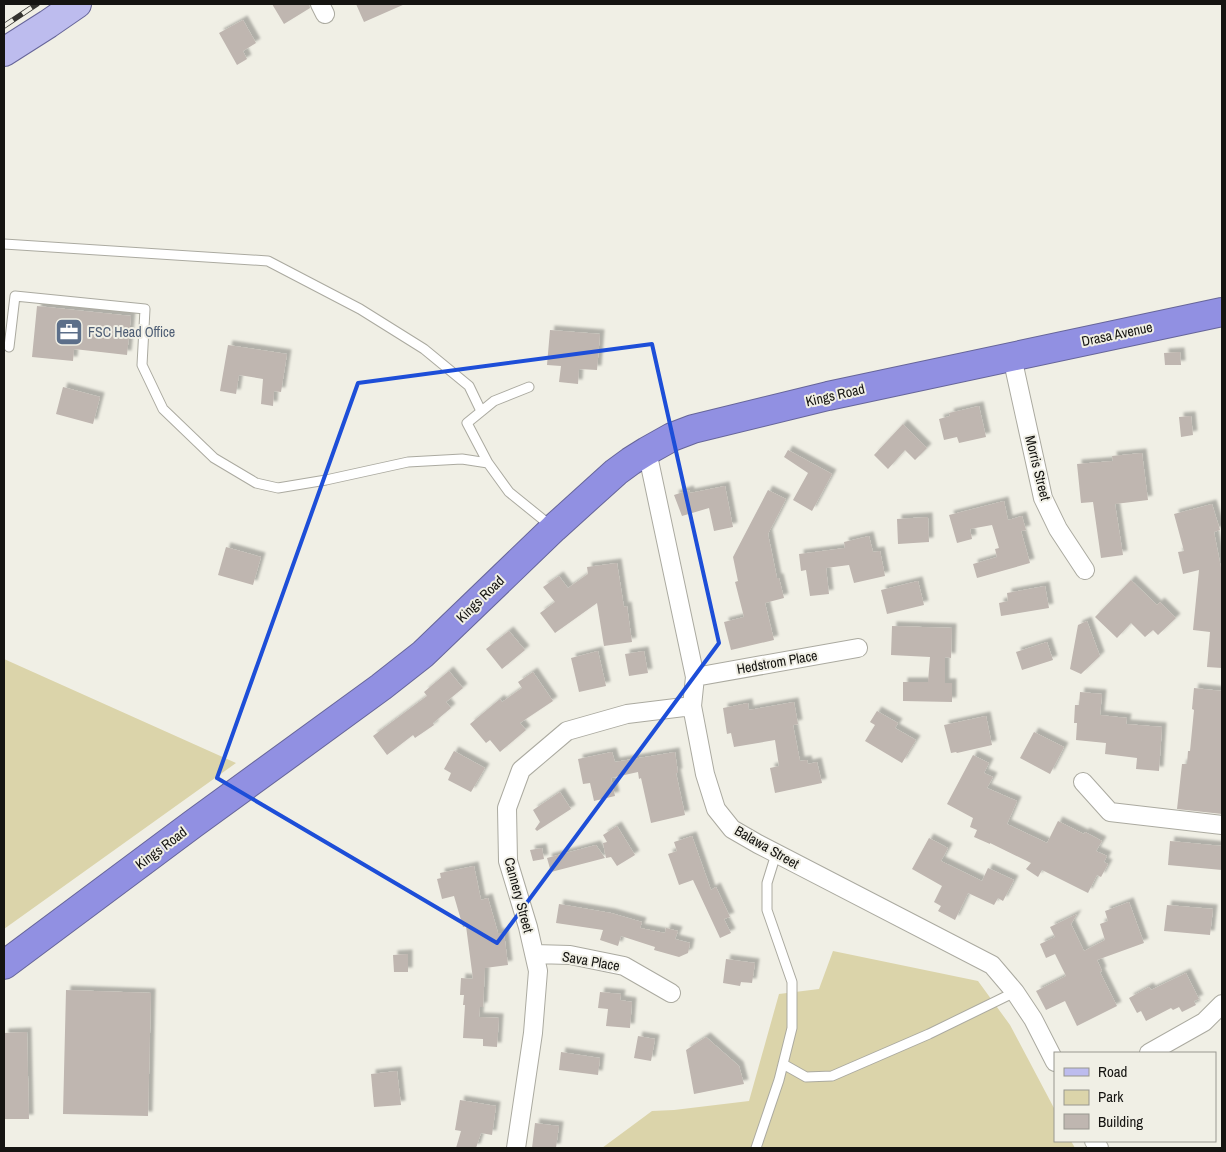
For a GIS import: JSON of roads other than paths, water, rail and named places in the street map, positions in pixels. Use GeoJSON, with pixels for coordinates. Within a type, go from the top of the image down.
{"type":"FeatureCollection","features":[{"type":"Feature","properties":{"kind":"highway","name":"Drasa Avenue"},"geometry":{"type":"LineString","coordinates":[[1012,357],[1222,312]]}},
{"type":"Feature","properties":{"kind":"highway","name":"Kings Road"},"geometry":{"type":"LineString","coordinates":[[4,965],[422,654],[554,528],[616,472],[647,451],[693,428],[828,396],[1012,357]]}},
{"type":"Feature","properties":{"kind":"main road"},"geometry":{"type":"LineString","coordinates":[[4,52],[77,4]]}},
{"type":"Feature","properties":{"kind":"street","name":"Morris Street"},"geometry":{"type":"LineString","coordinates":[[1012,357],[1043,498],[1058,529],[1086,570]]}},
{"type":"Feature","properties":{"kind":"street","name":"Balawa Street"},"geometry":{"type":"LineString","coordinates":[[647,451],[695,676],[692,706],[706,774],[716,809],[732,829],[776,854],[992,965],[1015,992],[1033,1019],[1054,1060]]}},
{"type":"Feature","properties":{"kind":"street","name":"Hedstrom Place"},"geometry":{"type":"LineString","coordinates":[[695,676],[858,648]]}},
{"type":"Feature","properties":{"kind":"street","name":"Cannery Street"},"geometry":{"type":"LineString","coordinates":[[516,1148],[533,1033],[538,971],[528,926],[508,861],[507,808],[521,770],[567,732],[627,714],[692,706]]}},
{"type":"Feature","properties":{"kind":"street"},"geometry":{"type":"LineString","coordinates":[[1083,782],[1110,812],[1222,825]]}},
{"type":"Feature","properties":{"kind":"street","name":"Sava Place"},"geometry":{"type":"LineString","coordinates":[[534,954],[570,955],[624,966],[671,993]]}},
{"type":"Feature","properties":{"kind":"street"},"geometry":{"type":"LineString","coordinates":[[1151,1052],[1204,1022],[1222,1004]]}},
{"type":"Feature","properties":{"kind":"lane"},"geometry":{"type":"LineString","coordinates":[[4,244],[268,261],[360,309],[424,350],[469,386],[481,411]]}},
{"type":"Feature","properties":{"kind":"lane"},"geometry":{"type":"LineString","coordinates":[[9,347],[15,296],[145,309],[142,365],[163,409],[214,458],[256,483],[278,488],[326,480],[408,462],[462,459],[488,463]]}},
{"type":"Feature","properties":{"kind":"lane"},"geometry":{"type":"LineString","coordinates":[[529,387],[494,401],[467,423],[488,463],[510,492],[554,528]]}},
{"type":"Feature","properties":{"kind":"lane"},"geometry":{"type":"LineString","coordinates":[[756,1148],[779,1080],[792,1028],[792,982],[767,910],[767,883],[776,854]]}},
{"type":"Feature","properties":{"kind":"lane"},"geometry":{"type":"LineString","coordinates":[[783,1064],[806,1077],[832,1076],[929,1034],[1015,992]]}},
{"type":"Feature","properties":{"kind":"railway"},"geometry":{"type":"LineString","coordinates":[[4,26],[37,4]]}},
{"type":"Feature","properties":{"kind":"place","name":"FSC Head Office"},"geometry":{"type":"Point","coordinates":[69,332]}}]}
